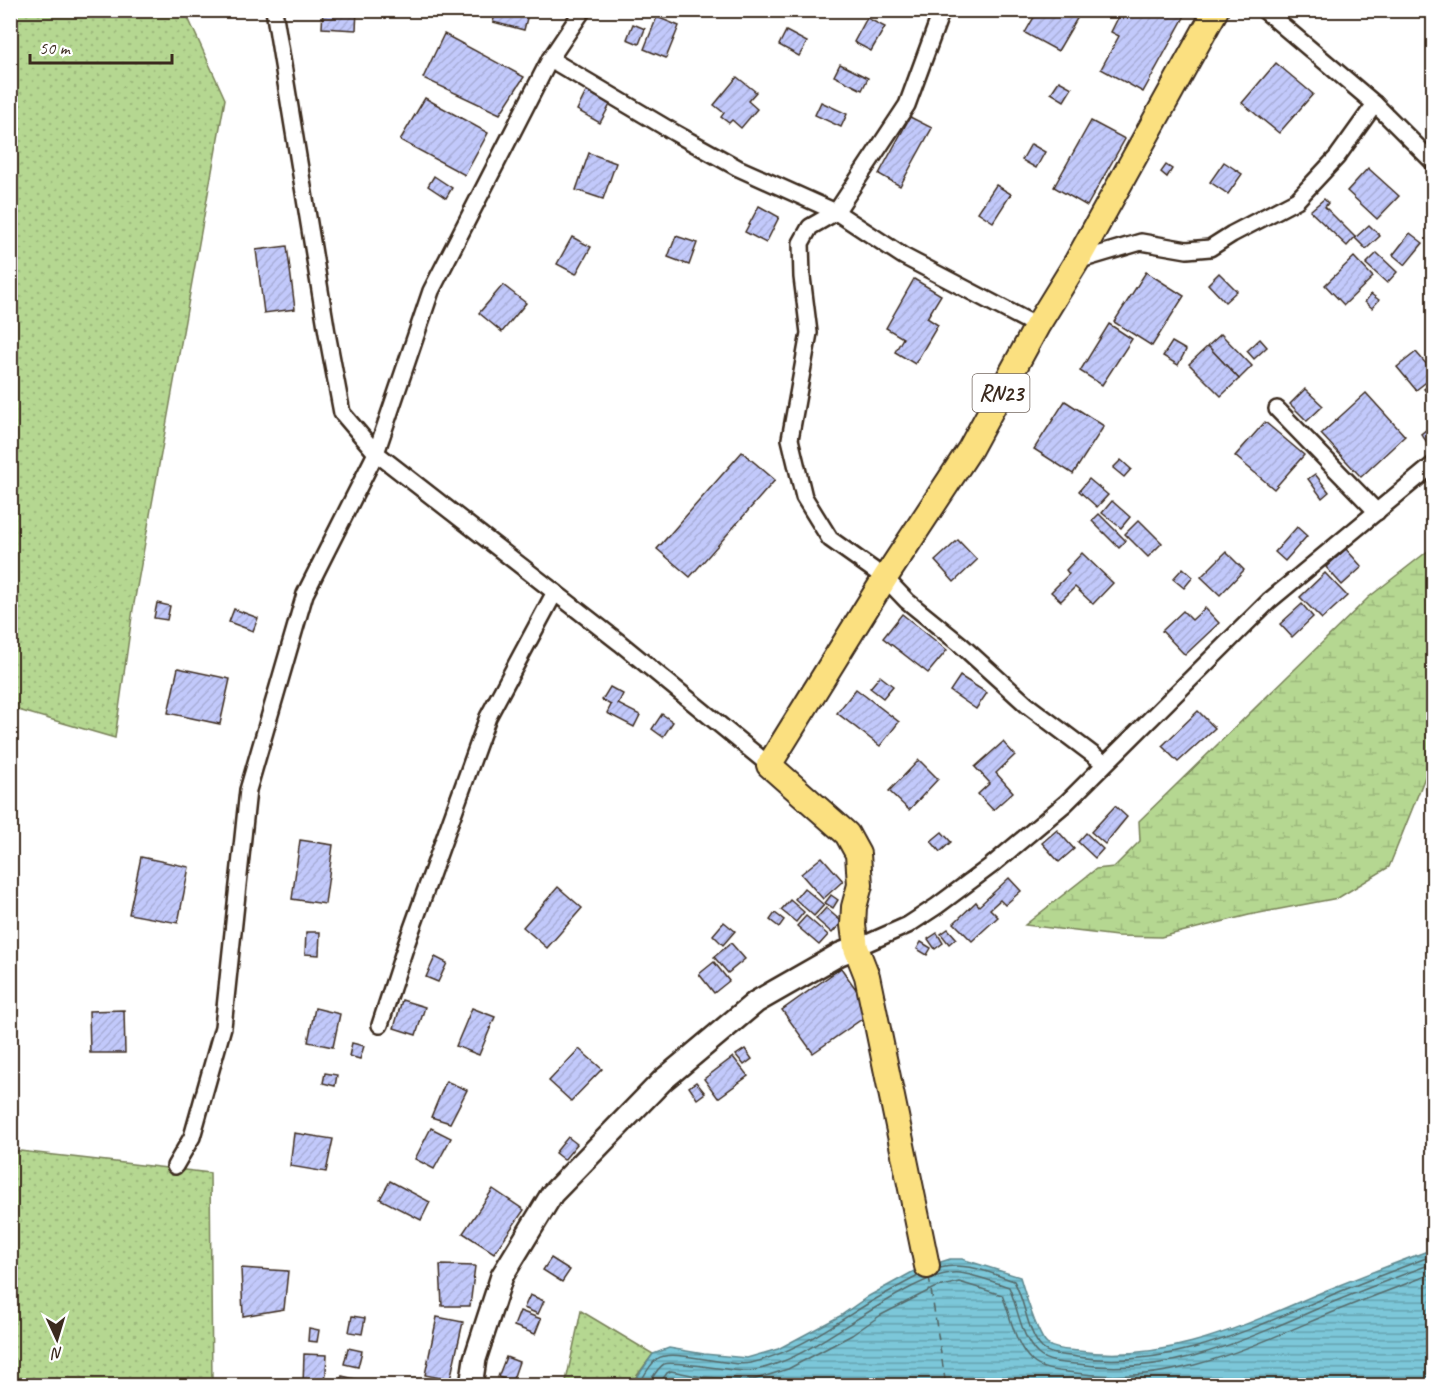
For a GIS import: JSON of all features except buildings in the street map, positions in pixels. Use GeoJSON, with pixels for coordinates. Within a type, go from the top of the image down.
{"type":"FeatureCollection","features":[{"type":"Feature","properties":{"kind":"main road","name":"RN23"},"geometry":{"type":"LineString","coordinates":[[769,765],[885,579],[970,449],[1216,10]]}},
{"type":"Feature","properties":{"kind":"main road"},"geometry":{"type":"LineString","coordinates":[[769,765],[847,834],[858,854],[860,885],[854,907],[856,948],[867,976],[927,1266]]}},
{"type":"Feature","properties":{"kind":"main road"},"geometry":{"type":"LineString","coordinates":[[471,1386],[475,1359],[502,1276],[552,1194],[663,1080],[756,1002],[840,954],[856,948]]}},
{"type":"Feature","properties":{"kind":"street"},"geometry":{"type":"LineString","coordinates":[[274,10],[342,413],[376,453],[555,592],[769,765]]}},
{"type":"Feature","properties":{"kind":"street"},"geometry":{"type":"LineString","coordinates":[[175,1166],[192,1137],[223,1027],[248,790],[305,594],[376,453],[431,291],[550,59],[583,10]]}},
{"type":"Feature","properties":{"kind":"street"},"geometry":{"type":"LineString","coordinates":[[942,10],[907,105],[836,213],[810,227],[801,243],[802,277],[809,333],[790,439],[804,497],[830,539],[885,579],[907,601],[960,644],[1027,705],[1104,763]]}},
{"type":"Feature","properties":{"kind":"street"},"geometry":{"type":"LineString","coordinates":[[1264,10],[1375,104],[1434,163]]}},
{"type":"Feature","properties":{"kind":"street"},"geometry":{"type":"LineString","coordinates":[[550,59],[738,168],[836,213],[903,256],[1037,326]]}},
{"type":"Feature","properties":{"kind":"street"},"geometry":{"type":"LineString","coordinates":[[1077,261],[1141,242],[1187,249],[1210,248],[1297,200],[1337,157],[1375,104]]}},
{"type":"Feature","properties":{"kind":"street"},"geometry":{"type":"LineString","coordinates":[[1277,409],[1377,512]]}},
{"type":"Feature","properties":{"kind":"street"},"geometry":{"type":"LineString","coordinates":[[856,948],[908,925],[992,865],[1066,803],[1269,601],[1434,464]]}},
{"type":"Feature","properties":{"kind":"street"},"geometry":{"type":"LineString","coordinates":[[380,1025],[406,945],[488,717],[555,592]]}},
{"type":"Feature","properties":{"kind":"green space"},"geometry":{"type":"Polygon","coordinates":[[[10,11],[185,11],[225,99],[133,609],[115,738],[11,708],[10,11]]]}},
{"type":"Feature","properties":{"kind":"green space"},"geometry":{"type":"Polygon","coordinates":[[[1433,547],[1433,757],[1389,867],[1338,898],[1249,915],[1161,937],[1117,936],[1025,925],[1096,869],[1114,867],[1140,841],[1139,821],[1369,597],[1433,547]]]}},
{"type":"Feature","properties":{"kind":"green space"},"geometry":{"type":"Polygon","coordinates":[[[11,1150],[210,1173],[212,1385],[11,1386],[11,1150]]]}},
{"type":"Feature","properties":{"kind":"green space"},"geometry":{"type":"Polygon","coordinates":[[[581,1311],[653,1354],[630,1385],[565,1386],[581,1311]]]}},
{"type":"Feature","properties":{"kind":"water"},"geometry":{"type":"Polygon","coordinates":[[[1433,1249],[1433,1385],[631,1386],[653,1354],[669,1348],[747,1358],[778,1349],[840,1316],[869,1296],[916,1270],[950,1259],[962,1259],[1020,1277],[1043,1340],[1050,1346],[1058,1349],[1112,1354],[1144,1352],[1175,1346],[1237,1328],[1433,1249]]]}},
{"type":"Feature","properties":{"kind":"ferry route"},"geometry":{"type":"LineString","coordinates":[[929,1277],[946,1386]]}}]}
